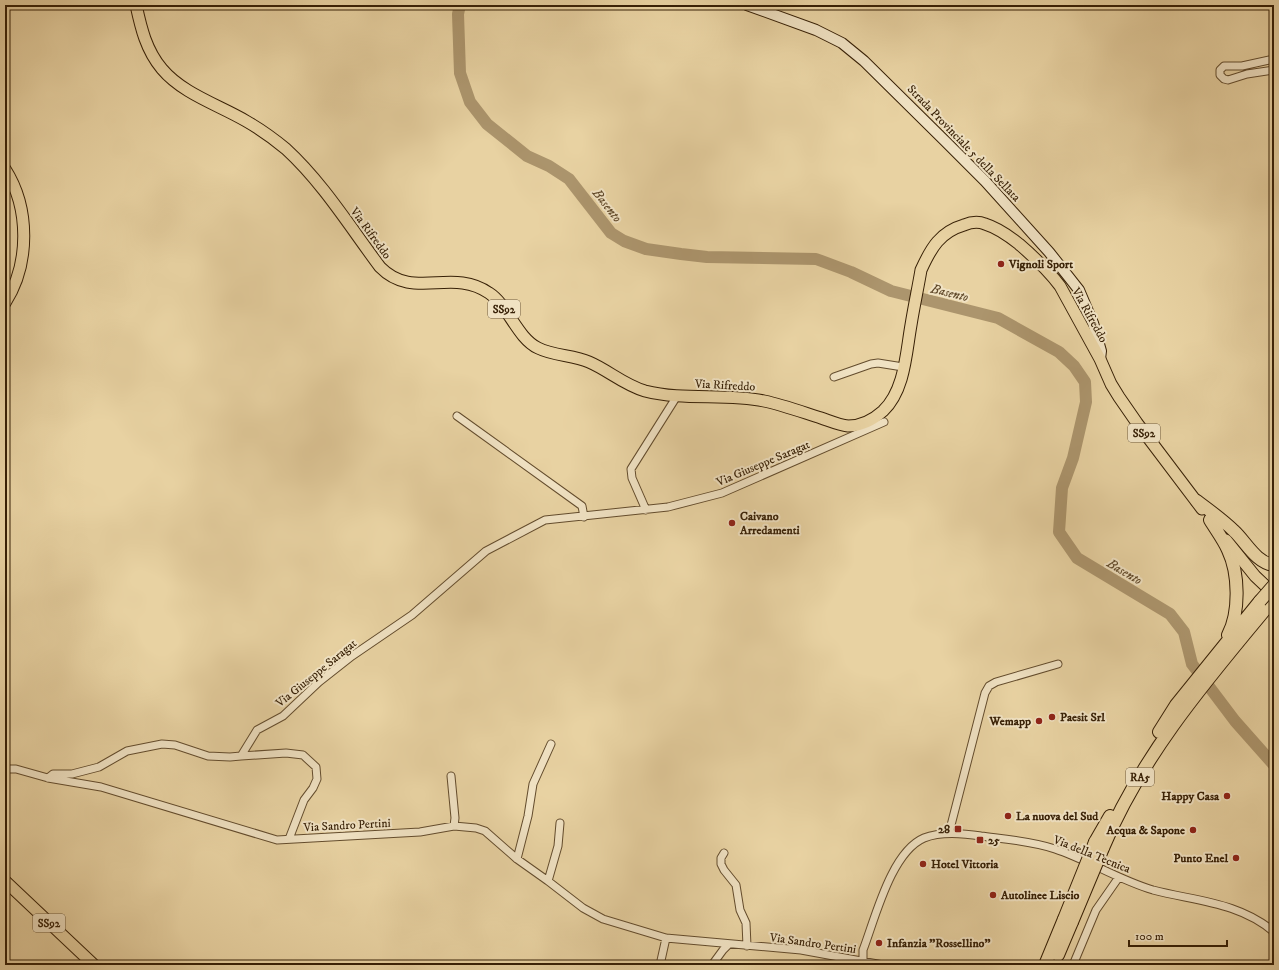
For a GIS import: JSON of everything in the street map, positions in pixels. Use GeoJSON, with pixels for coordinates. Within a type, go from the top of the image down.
{"type":"FeatureCollection","features":[{"type":"Feature","properties":{"kind":"highway"},"geometry":{"type":"LineString","coordinates":[[1197,501],[1218,516],[1235,531],[1257,557],[1270,565],[1274,565]]}},
{"type":"Feature","properties":{"kind":"highway"},"geometry":{"type":"LineString","coordinates":[[1210,520],[1231,557],[1236,584],[1236,602],[1233,622],[1222,654]]}},
{"type":"Feature","properties":{"kind":"highway","name":"RA5"},"geometry":{"type":"LineString","coordinates":[[1045,965],[1068,920],[1099,845],[1137,766],[1222,654],[1267,603],[1274,585]]}},
{"type":"Feature","properties":{"kind":"highway","name":"RA5"},"geometry":{"type":"LineString","coordinates":[[1054,965],[1068,920]]}},
{"type":"Feature","properties":{"kind":"main road","name":"Via Rifreddo"},"geometry":{"type":"LineString","coordinates":[[136,5],[140,26],[144,37],[151,52],[162,69],[182,86],[247,121],[289,152],[310,172],[380,267],[388,275],[399,281],[410,284],[454,282],[467,283],[479,287],[490,293],[499,301],[530,343],[536,347],[547,352],[587,361],[635,388],[661,395],[738,397],[764,401],[847,426],[865,424],[885,410],[896,391],[904,367],[921,270],[936,243],[950,230],[970,223],[984,223],[1004,232],[1032,255],[1052,275],[1060,286],[1119,397],[1137,423],[1197,501]]}},
{"type":"Feature","properties":{"kind":"main road","name":"Strada Provinciale 5 della Sellata"},"geometry":{"type":"LineString","coordinates":[[747,5],[816,30],[842,43],[864,61],[985,181],[1049,252],[1079,290],[1095,327],[1101,351],[1100,359]]}},
{"type":"Feature","properties":{"kind":"main road"},"geometry":{"type":"LineString","coordinates":[[5,169],[15,187],[20,201],[23,217],[24,238],[18,273],[11,294],[5,303]]}},
{"type":"Feature","properties":{"kind":"main road","name":"SS92"},"geometry":{"type":"LineString","coordinates":[[1197,501],[1210,520],[1255,576],[1274,594]]}},
{"type":"Feature","properties":{"kind":"main road","name":"SS92"},"geometry":{"type":"LineString","coordinates":[[5,881],[94,965]]}},
{"type":"Feature","properties":{"kind":"street"},"geometry":{"type":"LineString","coordinates":[[1274,59],[1242,66],[1224,66],[1220,70],[1220,75],[1224,79],[1228,80],[1247,74],[1274,70]]}},
{"type":"Feature","properties":{"kind":"street"},"geometry":{"type":"LineString","coordinates":[[834,377],[878,363],[904,367]]}},
{"type":"Feature","properties":{"kind":"street"},"geometry":{"type":"LineString","coordinates":[[646,510],[632,478],[631,469],[677,396]]}},
{"type":"Feature","properties":{"kind":"street"},"geometry":{"type":"LineString","coordinates":[[457,416],[582,506],[584,517]]}},
{"type":"Feature","properties":{"kind":"street","name":"Via Giuseppe Saragat"},"geometry":{"type":"LineString","coordinates":[[241,756],[257,730],[283,716],[319,682],[352,656],[412,615],[486,552],[545,520],[668,508],[722,493],[884,422]]}},
{"type":"Feature","properties":{"kind":"street"},"geometry":{"type":"LineString","coordinates":[[949,833],[985,694],[989,686],[996,682],[1058,664]]}},
{"type":"Feature","properties":{"kind":"street"},"geometry":{"type":"LineString","coordinates":[[48,778],[53,774],[72,774],[99,767],[127,751],[162,744],[175,745],[208,756],[230,758],[286,753],[303,755],[316,767],[317,779],[314,788],[304,800],[289,839]]}},
{"type":"Feature","properties":{"kind":"street"},"geometry":{"type":"LineString","coordinates":[[517,859],[528,816],[533,784],[551,744]]}},
{"type":"Feature","properties":{"kind":"street","name":"Via Sandro Pertini"},"geometry":{"type":"LineString","coordinates":[[5,769],[16,769],[48,778],[101,787],[277,840],[420,832],[454,826],[476,828],[485,831],[517,859],[594,915],[666,938],[801,950],[863,960],[863,950],[888,881],[895,867],[911,848],[923,838],[949,833]]}},
{"type":"Feature","properties":{"kind":"street"},"geometry":{"type":"LineString","coordinates":[[451,776],[455,818],[454,826]]}},
{"type":"Feature","properties":{"kind":"street"},"geometry":{"type":"LineString","coordinates":[[548,881],[558,846],[560,823]]}},
{"type":"Feature","properties":{"kind":"street","name":"Via della Tecnica"},"geometry":{"type":"LineString","coordinates":[[949,833],[1017,840],[1054,848],[1119,877],[1152,889],[1225,906],[1248,914],[1274,932]]}},
{"type":"Feature","properties":{"kind":"street"},"geometry":{"type":"LineString","coordinates":[[724,853],[721,858],[721,864],[736,885],[740,910],[746,923],[747,946]]}},
{"type":"Feature","properties":{"kind":"street"},"geometry":{"type":"LineString","coordinates":[[1073,965],[1096,910],[1119,877]]}},
{"type":"Feature","properties":{"kind":"street"},"geometry":{"type":"LineString","coordinates":[[660,965],[666,938]]}},
{"type":"Feature","properties":{"kind":"street"},"geometry":{"type":"LineString","coordinates":[[712,965],[729,944]]}},
{"type":"Feature","properties":{"kind":"street"},"geometry":{"type":"LineString","coordinates":[[863,960],[883,965]]}},
{"type":"Feature","properties":{"kind":"waterway","name":"Basento"},"geometry":{"type":"LineString","coordinates":[[460,5],[458,14],[460,73],[470,102],[487,124],[527,156],[549,166],[569,179],[611,233],[624,241],[646,249],[707,257],[816,259],[851,272],[891,291],[998,318],[1059,352],[1074,366],[1085,382],[1086,402],[1073,458],[1062,488],[1059,532],[1077,558],[1170,614],[1184,632],[1192,664],[1235,721],[1274,765]]}},
{"type":"Feature","properties":{"kind":"place","name":"Vignoli Sport"},"geometry":{"type":"Point","coordinates":[1001,264]}},
{"type":"Feature","properties":{"kind":"place","name":"Caivano Arredamenti"},"geometry":{"type":"Point","coordinates":[732,523]}},
{"type":"Feature","properties":{"kind":"place","name":"Paesit Srl"},"geometry":{"type":"Point","coordinates":[1052,717]}},
{"type":"Feature","properties":{"kind":"place","name":"Wemapp"},"geometry":{"type":"Point","coordinates":[1039,721]}},
{"type":"Feature","properties":{"kind":"place","name":"Happy Casa"},"geometry":{"type":"Point","coordinates":[1227,796]}},
{"type":"Feature","properties":{"kind":"place","name":"La nuova del Sud"},"geometry":{"type":"Point","coordinates":[1008,816]}},
{"type":"Feature","properties":{"kind":"place","name":"28"},"geometry":{"type":"Point","coordinates":[958,829]}},
{"type":"Feature","properties":{"kind":"place","name":"Acqua & Sapone"},"geometry":{"type":"Point","coordinates":[1193,830]}},
{"type":"Feature","properties":{"kind":"place","name":"25"},"geometry":{"type":"Point","coordinates":[980,840]}},
{"type":"Feature","properties":{"kind":"place","name":"Punto Enel"},"geometry":{"type":"Point","coordinates":[1236,858]}},
{"type":"Feature","properties":{"kind":"place","name":"Hotel Vittoria"},"geometry":{"type":"Point","coordinates":[923,864]}},
{"type":"Feature","properties":{"kind":"place","name":"Autolinee Liscio"},"geometry":{"type":"Point","coordinates":[993,895]}},
{"type":"Feature","properties":{"kind":"place","name":"Infanzia \"Rossellino\""},"geometry":{"type":"Point","coordinates":[879,943]}}]}
